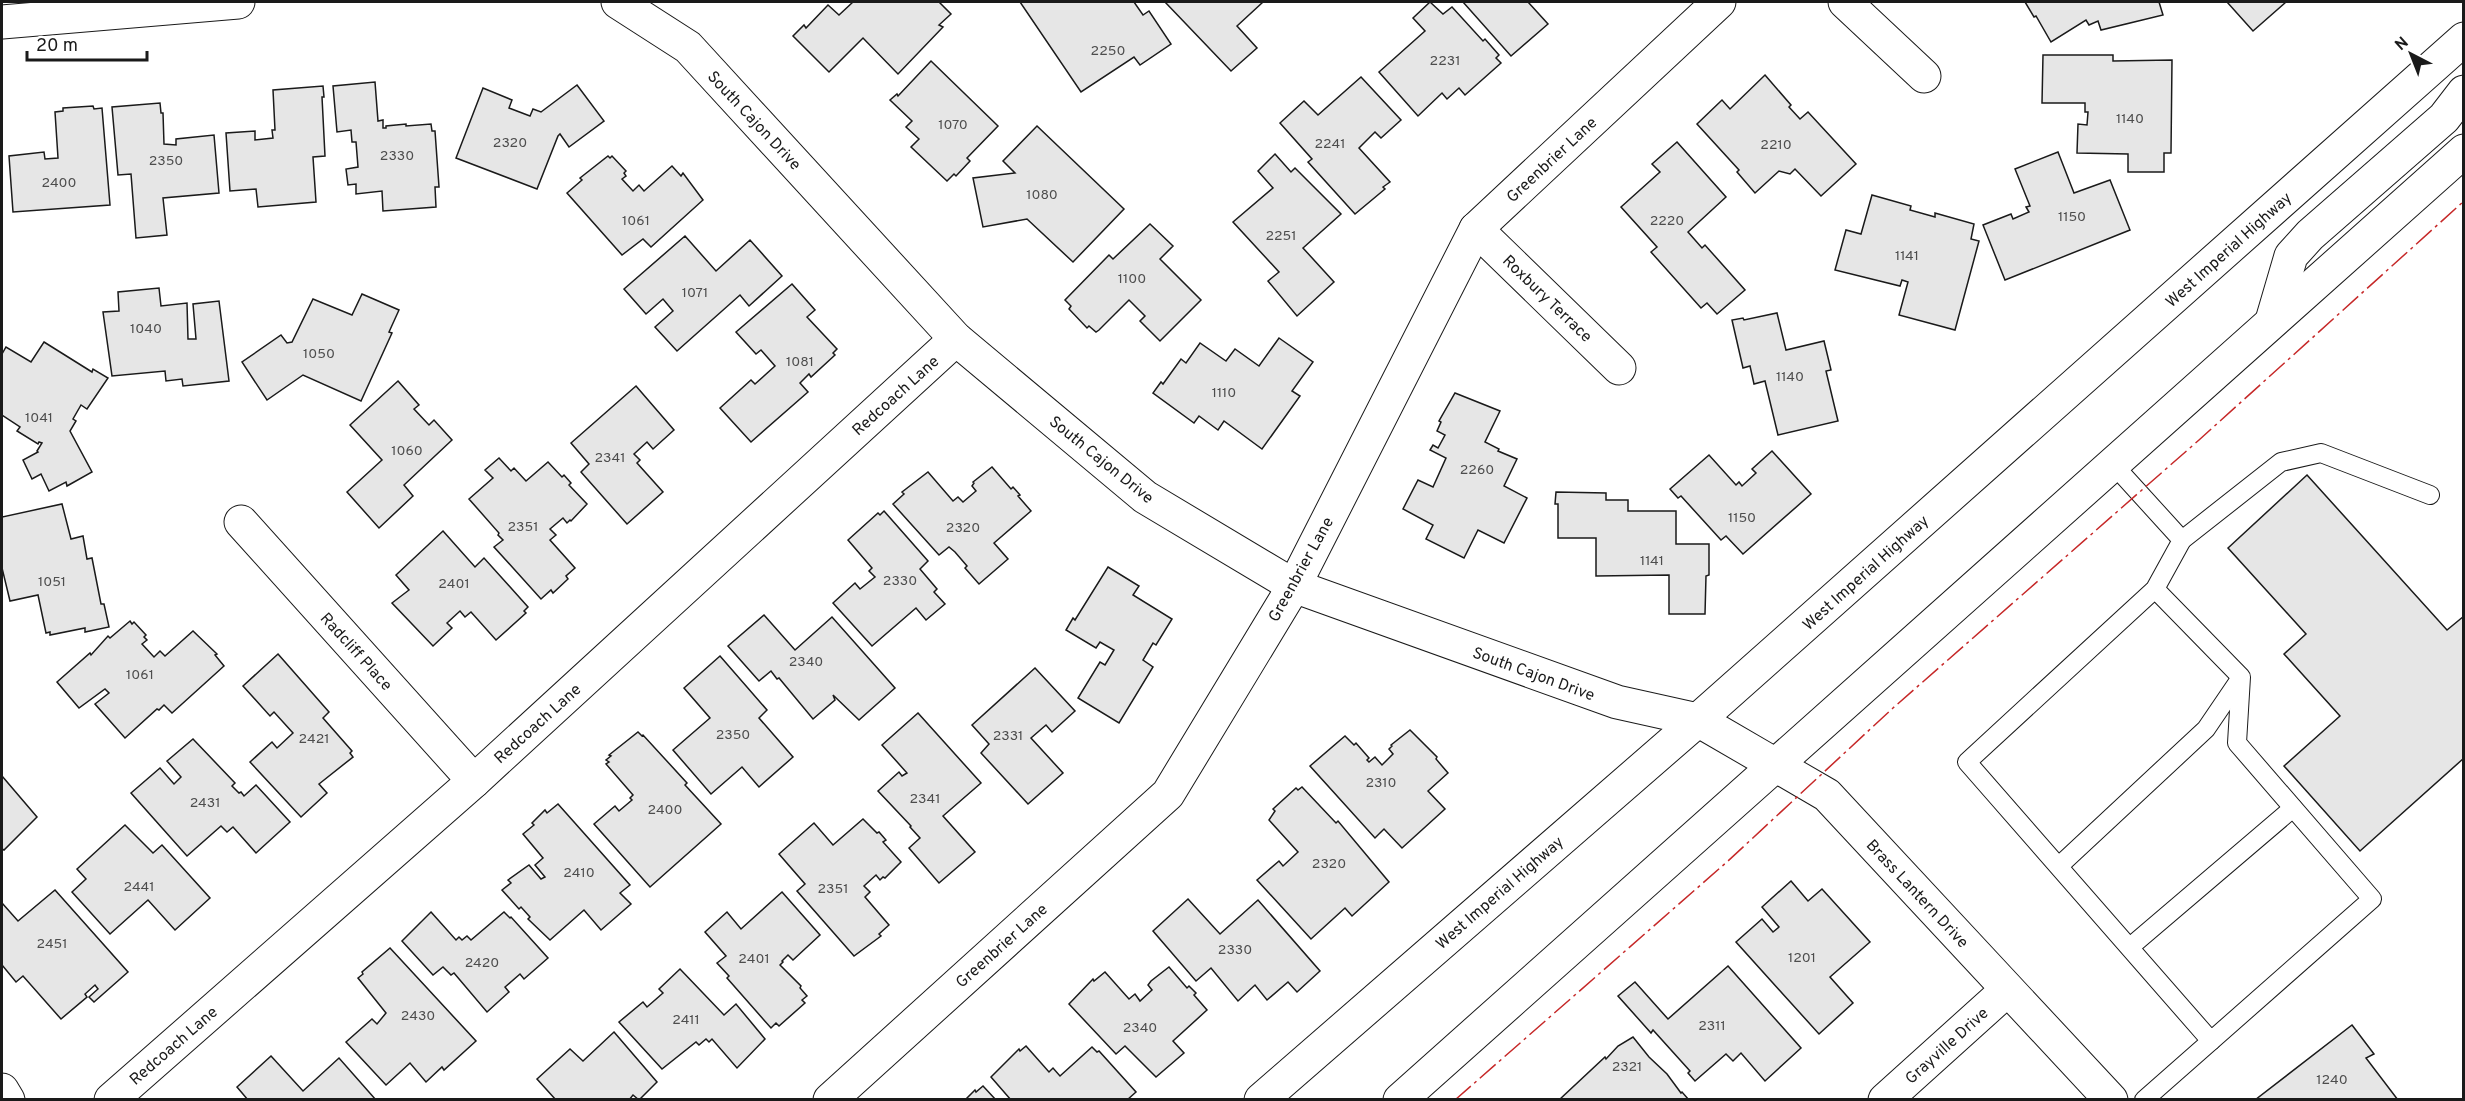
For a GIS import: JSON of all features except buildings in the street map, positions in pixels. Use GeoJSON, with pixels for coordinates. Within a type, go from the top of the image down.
{"type":"FeatureCollection","features":[{"type":"Feature","properties":{"kind":"street"},"geometry":{"type":"LineString","coordinates":[[2,22],[238,2]]}},
{"type":"Feature","properties":{"kind":"street","name":"South Cajon Drive"},"geometry":{"type":"LineString","coordinates":[[618,2],[688,47],[956,339],[1146,497],[1294,586],[1617,702],[1698,720]]}},
{"type":"Feature","properties":{"kind":"street","name":"Greenbrier Lane"},"geometry":{"type":"LineString","coordinates":[[830,1100],[1168,794],[1294,586],[1476,228],[1719,2]]}},
{"type":"Feature","properties":{"kind":"street"},"geometry":{"type":"LineString","coordinates":[[1845,2],[1924,76]]}},
{"type":"Feature","properties":{"kind":"street","name":"West Imperial Highway"},"geometry":{"type":"LineString","coordinates":[[1261,1100],[1698,720],[2463,39]]}},
{"type":"Feature","properties":{"kind":"street"},"geometry":{"type":"LineString","coordinates":[[2272,321],[2291,256],[2310,235],[2444,118],[2463,92]]}},
{"type":"Feature","properties":{"kind":"street"},"geometry":{"type":"LineString","coordinates":[[1400,1100],[2463,151]]}},
{"type":"Feature","properties":{"kind":"street","name":"Roxbury Terrace"},"geometry":{"type":"LineString","coordinates":[[1476,228],[1619,368]]}},
{"type":"Feature","properties":{"kind":"street","name":"Redcoach Lane"},"geometry":{"type":"LineString","coordinates":[[111,1100],[474,781],[956,339]]}},
{"type":"Feature","properties":{"kind":"street","name":"Radcliff Place"},"geometry":{"type":"LineString","coordinates":[[241,522],[474,781]]}},
{"type":"Feature","properties":{"kind":"street","name":"Brass Lantern Drive"},"geometry":{"type":"LineString","coordinates":[[1698,720],[1827,795],[2111,1100]]}},
{"type":"Feature","properties":{"kind":"street","name":"Grayville Drive"},"geometry":{"type":"LineString","coordinates":[[1885,1100],[2007,990]]}},
{"type":"Feature","properties":{"kind":"street"},"geometry":{"type":"LineString","coordinates":[[2,1090],[8,1100]]}},
{"type":"Feature","properties":{"kind":"lane"},"geometry":{"type":"LineString","coordinates":[[2211,1041],[1967,762],[2156,589],[2182,540],[2282,462],[2321,453],[2430,495]]}},
{"type":"Feature","properties":{"kind":"lane"},"geometry":{"type":"LineString","coordinates":[[2112,463],[2182,540]]}},
{"type":"Feature","properties":{"kind":"lane"},"geometry":{"type":"LineString","coordinates":[[2144,1100],[2372,899],[2237,743],[2241,677],[2156,589]]}},
{"type":"Feature","properties":{"kind":"lane"},"geometry":{"type":"LineString","coordinates":[[2059,866],[2206,729],[2241,677]]}},
{"type":"Feature","properties":{"kind":"lane"},"geometry":{"type":"LineString","coordinates":[[2130,947],[2293,808]]}},
{"type":"Feature","properties":{"kind":"power"},"geometry":{"type":"LineString","coordinates":[[1455,1100],[1728,861],[1893,708],[2199,440],[2464,201]]}}]}
